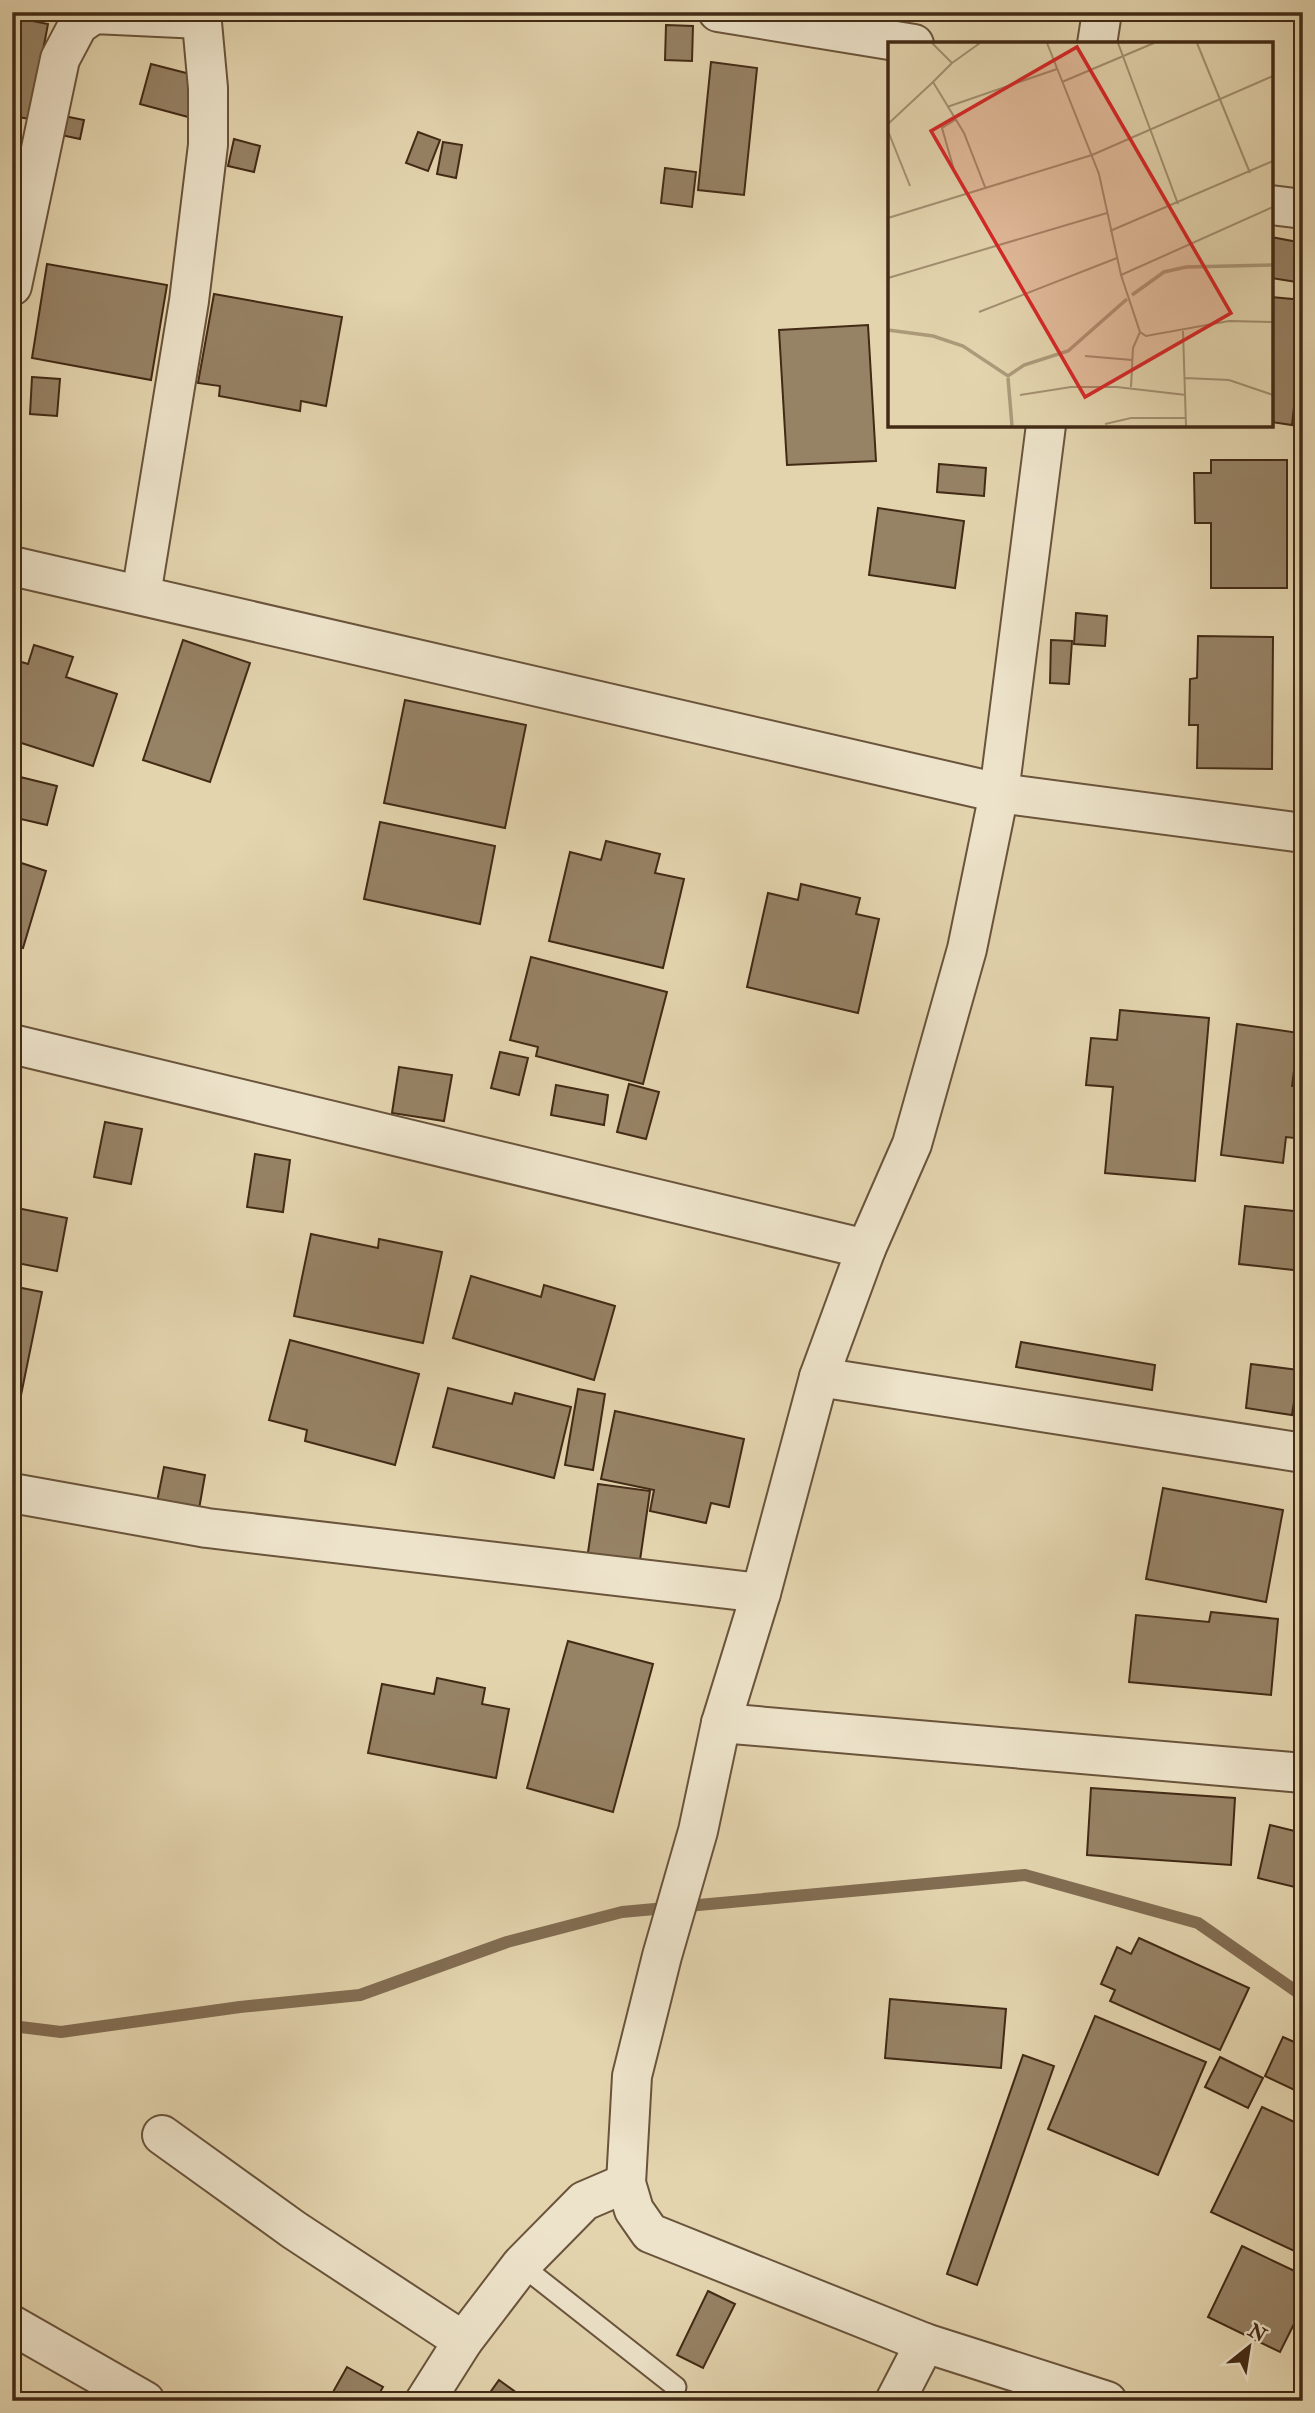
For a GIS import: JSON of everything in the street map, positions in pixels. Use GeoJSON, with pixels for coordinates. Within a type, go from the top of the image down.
{"type":"FeatureCollection","features":[{"type":"Feature","properties":{"kind":"street"},"geometry":{"type":"LineString","coordinates":[[718,12],[903,42]]}},
{"type":"Feature","properties":{"kind":"street"},"geometry":{"type":"LineString","coordinates":[[1097,42],[1102,12]]}},
{"type":"Feature","properties":{"kind":"street"},"geometry":{"type":"LineString","coordinates":[[12,286],[60,59],[78,25],[94,14],[201,16],[208,88],[208,145],[189,301],[141,595]]}},
{"type":"Feature","properties":{"kind":"street"},"geometry":{"type":"LineString","coordinates":[[1273,205],[1303,209]]}},
{"type":"Feature","properties":{"kind":"street"},"geometry":{"type":"LineString","coordinates":[[1046,427],[999,793],[967,949],[912,1144],[866,1249],[819,1377],[761,1593],[721,1723],[698,1831],[662,1956],[632,2076],[626,2183],[634,2210],[650,2233],[925,2343],[1107,2401]]}},
{"type":"Feature","properties":{"kind":"street"},"geometry":{"type":"LineString","coordinates":[[12,566],[999,793],[1303,833]]}},
{"type":"Feature","properties":{"kind":"street"},"geometry":{"type":"LineString","coordinates":[[12,1044],[866,1249]]}},
{"type":"Feature","properties":{"kind":"street"},"geometry":{"type":"LineString","coordinates":[[819,1377],[1303,1452]]}},
{"type":"Feature","properties":{"kind":"street"},"geometry":{"type":"LineString","coordinates":[[12,1493],[207,1528],[761,1593]]}},
{"type":"Feature","properties":{"kind":"street"},"geometry":{"type":"LineString","coordinates":[[721,1723],[1303,1773]]}},
{"type":"Feature","properties":{"kind":"street"},"geometry":{"type":"LineString","coordinates":[[162,2135],[294,2230],[463,2341]]}},
{"type":"Feature","properties":{"kind":"street"},"geometry":{"type":"LineString","coordinates":[[425,2401],[463,2341],[521,2265],[584,2201],[626,2183]]}},
{"type":"Feature","properties":{"kind":"street"},"geometry":{"type":"LineString","coordinates":[[12,2325],[145,2401]]}},
{"type":"Feature","properties":{"kind":"street"},"geometry":{"type":"LineString","coordinates":[[895,2401],[925,2343]]}},
{"type":"Feature","properties":{"kind":"lane"},"geometry":{"type":"LineString","coordinates":[[521,2265],[676,2387]]}},
{"type":"Feature","properties":{"kind":"building"},"geometry":{"type":"Polygon","coordinates":[[[12,17],[48,24],[30,119],[12,116],[12,17]]]}},
{"type":"Feature","properties":{"kind":"building"},"geometry":{"type":"Polygon","coordinates":[[[666,25],[693,26],[692,61],[665,60],[666,25]]]}},
{"type":"Feature","properties":{"kind":"building"},"geometry":{"type":"Polygon","coordinates":[[[1303,52],[1303,111],[1294,110],[1303,52]]]}},
{"type":"Feature","properties":{"kind":"building"},"geometry":{"type":"Polygon","coordinates":[[[711,62],[757,68],[744,195],[698,190],[711,62]]]}},
{"type":"Feature","properties":{"kind":"building"},"geometry":{"type":"Polygon","coordinates":[[[151,64],[198,76],[188,117],[140,104],[151,64]]]}},
{"type":"Feature","properties":{"kind":"building"},"geometry":{"type":"Polygon","coordinates":[[[64,116],[84,120],[80,139],[61,135],[64,116]]]}},
{"type":"Feature","properties":{"kind":"building"},"geometry":{"type":"Polygon","coordinates":[[[418,132],[440,140],[428,171],[406,163],[418,132]]]}},
{"type":"Feature","properties":{"kind":"building"},"geometry":{"type":"Polygon","coordinates":[[[234,139],[260,146],[254,172],[228,166],[234,139]]]}},
{"type":"Feature","properties":{"kind":"building"},"geometry":{"type":"Polygon","coordinates":[[[443,142],[462,145],[456,178],[437,174],[443,142]]]}},
{"type":"Feature","properties":{"kind":"building"},"geometry":{"type":"Polygon","coordinates":[[[665,168],[696,172],[692,207],[661,203],[665,168]]]}},
{"type":"Feature","properties":{"kind":"building"},"geometry":{"type":"Polygon","coordinates":[[[1299,235],[1303,235],[1303,283],[1273,278],[1273,237],[1298,242],[1299,235]]]}},
{"type":"Feature","properties":{"kind":"building"},"geometry":{"type":"Polygon","coordinates":[[[47,264],[167,285],[151,380],[32,358],[47,264]]]}},
{"type":"Feature","properties":{"kind":"building"},"geometry":{"type":"Polygon","coordinates":[[[214,294],[342,317],[326,406],[301,401],[300,411],[219,396],[220,386],[198,383],[214,294]]]}},
{"type":"Feature","properties":{"kind":"building"},"geometry":{"type":"Polygon","coordinates":[[[1273,297],[1303,300],[1292,425],[1273,422],[1273,297]]]}},
{"type":"Feature","properties":{"kind":"building"},"geometry":{"type":"Polygon","coordinates":[[[868,325],[876,461],[787,465],[779,330],[868,325]]]}},
{"type":"Feature","properties":{"kind":"building"},"geometry":{"type":"Polygon","coordinates":[[[32,377],[60,379],[57,416],[30,414],[32,377]]]}},
{"type":"Feature","properties":{"kind":"building"},"geometry":{"type":"Polygon","coordinates":[[[1211,460],[1287,460],[1287,588],[1211,588],[1211,523],[1195,523],[1194,473],[1211,473],[1211,460]]]}},
{"type":"Feature","properties":{"kind":"building"},"geometry":{"type":"Polygon","coordinates":[[[939,464],[986,468],[984,496],[937,492],[939,464]]]}},
{"type":"Feature","properties":{"kind":"building"},"geometry":{"type":"Polygon","coordinates":[[[878,508],[964,521],[955,588],[869,575],[878,508]]]}},
{"type":"Feature","properties":{"kind":"building"},"geometry":{"type":"Polygon","coordinates":[[[1076,613],[1107,616],[1105,646],[1074,644],[1076,613]]]}},
{"type":"Feature","properties":{"kind":"building"},"geometry":{"type":"Polygon","coordinates":[[[1198,636],[1273,637],[1272,769],[1197,768],[1198,725],[1189,725],[1190,679],[1197,678],[1198,636]]]}},
{"type":"Feature","properties":{"kind":"building"},"geometry":{"type":"Polygon","coordinates":[[[183,640],[250,663],[210,782],[143,760],[183,640]]]}},
{"type":"Feature","properties":{"kind":"building"},"geometry":{"type":"Polygon","coordinates":[[[1051,640],[1072,641],[1069,684],[1050,683],[1051,640]]]}},
{"type":"Feature","properties":{"kind":"building"},"geometry":{"type":"Polygon","coordinates":[[[34,645],[73,657],[66,677],[117,694],[93,766],[12,740],[12,659],[28,664],[34,645]]]}},
{"type":"Feature","properties":{"kind":"building"},"geometry":{"type":"Polygon","coordinates":[[[1303,669],[1303,762],[1295,761],[1303,669]]]}},
{"type":"Feature","properties":{"kind":"building"},"geometry":{"type":"Polygon","coordinates":[[[405,700],[526,725],[505,828],[384,803],[405,700]]]}},
{"type":"Feature","properties":{"kind":"building"},"geometry":{"type":"Polygon","coordinates":[[[12,775],[57,786],[47,825],[12,817],[12,775]]]}},
{"type":"Feature","properties":{"kind":"building"},"geometry":{"type":"Polygon","coordinates":[[[380,822],[495,846],[480,924],[364,899],[380,822]]]}},
{"type":"Feature","properties":{"kind":"building"},"geometry":{"type":"Polygon","coordinates":[[[606,841],[660,854],[655,873],[684,879],[663,968],[549,941],[570,852],[601,860],[606,841]]]}},
{"type":"Feature","properties":{"kind":"building"},"geometry":{"type":"Polygon","coordinates":[[[12,860],[46,871],[23,948],[12,945],[12,860]]]}},
{"type":"Feature","properties":{"kind":"building"},"geometry":{"type":"Polygon","coordinates":[[[801,884],[860,898],[856,914],[879,919],[858,1013],[747,987],[768,893],[798,900],[801,884]]]}},
{"type":"Feature","properties":{"kind":"building"},"geometry":{"type":"Polygon","coordinates":[[[531,957],[667,992],[643,1084],[536,1056],[538,1047],[510,1040],[531,957]]]}},
{"type":"Feature","properties":{"kind":"building"},"geometry":{"type":"Polygon","coordinates":[[[1120,1010],[1209,1018],[1195,1181],[1105,1173],[1113,1087],[1086,1085],[1091,1038],[1117,1040],[1120,1010]]]}},
{"type":"Feature","properties":{"kind":"building"},"geometry":{"type":"Polygon","coordinates":[[[1237,1024],[1299,1033],[1292,1086],[1303,1088],[1303,1139],[1286,1137],[1283,1163],[1221,1155],[1237,1024]]]}},
{"type":"Feature","properties":{"kind":"building"},"geometry":{"type":"Polygon","coordinates":[[[500,1052],[528,1058],[519,1095],[491,1088],[500,1052]]]}},
{"type":"Feature","properties":{"kind":"building"},"geometry":{"type":"Polygon","coordinates":[[[399,1067],[452,1075],[444,1121],[392,1113],[399,1067]]]}},
{"type":"Feature","properties":{"kind":"building"},"geometry":{"type":"Polygon","coordinates":[[[629,1084],[659,1092],[646,1139],[617,1132],[629,1084]]]}},
{"type":"Feature","properties":{"kind":"building"},"geometry":{"type":"Polygon","coordinates":[[[556,1085],[608,1095],[604,1125],[551,1115],[556,1085]]]}},
{"type":"Feature","properties":{"kind":"building"},"geometry":{"type":"Polygon","coordinates":[[[105,1122],[142,1129],[131,1184],[94,1177],[105,1122]]]}},
{"type":"Feature","properties":{"kind":"building"},"geometry":{"type":"Polygon","coordinates":[[[255,1154],[290,1160],[283,1212],[247,1207],[255,1154]]]}},
{"type":"Feature","properties":{"kind":"building"},"geometry":{"type":"Polygon","coordinates":[[[1245,1206],[1303,1212],[1303,1271],[1239,1264],[1245,1206]]]}},
{"type":"Feature","properties":{"kind":"building"},"geometry":{"type":"Polygon","coordinates":[[[12,1207],[67,1218],[57,1271],[12,1262],[12,1207]]]}},
{"type":"Feature","properties":{"kind":"building"},"geometry":{"type":"Polygon","coordinates":[[[311,1234],[378,1248],[379,1239],[442,1252],[423,1343],[294,1316],[311,1234]]]}},
{"type":"Feature","properties":{"kind":"building"},"geometry":{"type":"Polygon","coordinates":[[[471,1276],[541,1297],[544,1285],[615,1306],[594,1380],[453,1338],[471,1276]]]}},
{"type":"Feature","properties":{"kind":"building"},"geometry":{"type":"Polygon","coordinates":[[[12,1286],[42,1292],[19,1405],[12,1403],[12,1286]]]}},
{"type":"Feature","properties":{"kind":"building"},"geometry":{"type":"Polygon","coordinates":[[[290,1340],[419,1374],[395,1465],[305,1441],[307,1430],[269,1420],[290,1340]]]}},
{"type":"Feature","properties":{"kind":"building"},"geometry":{"type":"Polygon","coordinates":[[[1021,1342],[1155,1365],[1152,1390],[1016,1367],[1021,1342]]]}},
{"type":"Feature","properties":{"kind":"building"},"geometry":{"type":"Polygon","coordinates":[[[1251,1364],[1299,1370],[1292,1415],[1246,1408],[1251,1364]]]}},
{"type":"Feature","properties":{"kind":"building"},"geometry":{"type":"Polygon","coordinates":[[[448,1388],[512,1404],[515,1393],[571,1407],[554,1478],[433,1447],[448,1388]]]}},
{"type":"Feature","properties":{"kind":"building"},"geometry":{"type":"Polygon","coordinates":[[[578,1389],[605,1394],[593,1470],[565,1465],[578,1389]]]}},
{"type":"Feature","properties":{"kind":"building"},"geometry":{"type":"Polygon","coordinates":[[[615,1411],[744,1439],[729,1507],[711,1503],[706,1523],[650,1511],[654,1490],[601,1479],[615,1411]]]}},
{"type":"Feature","properties":{"kind":"building"},"geometry":{"type":"Polygon","coordinates":[[[164,1467],[205,1475],[199,1509],[157,1502],[164,1467]]]}},
{"type":"Feature","properties":{"kind":"building"},"geometry":{"type":"Polygon","coordinates":[[[598,1484],[650,1491],[638,1574],[586,1566],[598,1484]]]}},
{"type":"Feature","properties":{"kind":"building"},"geometry":{"type":"Polygon","coordinates":[[[1163,1488],[1283,1510],[1266,1602],[1146,1579],[1163,1488]]]}},
{"type":"Feature","properties":{"kind":"building"},"geometry":{"type":"Polygon","coordinates":[[[1211,1612],[1278,1619],[1271,1695],[1129,1682],[1136,1615],[1209,1622],[1211,1612]]]}},
{"type":"Feature","properties":{"kind":"building"},"geometry":{"type":"Polygon","coordinates":[[[568,1641],[653,1664],[613,1812],[527,1788],[568,1641]]]}},
{"type":"Feature","properties":{"kind":"building"},"geometry":{"type":"Polygon","coordinates":[[[437,1678],[485,1688],[482,1704],[509,1709],[496,1778],[368,1753],[382,1684],[434,1694],[437,1678]]]}},
{"type":"Feature","properties":{"kind":"building"},"geometry":{"type":"Polygon","coordinates":[[[1091,1788],[1235,1798],[1231,1865],[1087,1855],[1091,1788]]]}},
{"type":"Feature","properties":{"kind":"building"},"geometry":{"type":"Polygon","coordinates":[[[1270,1825],[1303,1833],[1303,1889],[1258,1878],[1270,1825]]]}},
{"type":"Feature","properties":{"kind":"building"},"geometry":{"type":"Polygon","coordinates":[[[1139,1938],[1249,1988],[1220,2050],[1110,2001],[1115,1990],[1101,1984],[1117,1947],[1131,1954],[1139,1938]]]}},
{"type":"Feature","properties":{"kind":"building"},"geometry":{"type":"Polygon","coordinates":[[[890,1999],[1006,2009],[1001,2068],[885,2058],[890,1999]]]}},
{"type":"Feature","properties":{"kind":"building"},"geometry":{"type":"Polygon","coordinates":[[[1095,2016],[1206,2062],[1158,2175],[1048,2129],[1095,2016]]]}},
{"type":"Feature","properties":{"kind":"building"},"geometry":{"type":"Polygon","coordinates":[[[1283,2037],[1303,2046],[1303,2094],[1265,2076],[1283,2037]]]}},
{"type":"Feature","properties":{"kind":"building"},"geometry":{"type":"Polygon","coordinates":[[[1023,2055],[1054,2066],[977,2285],[947,2274],[1023,2055]]]}},
{"type":"Feature","properties":{"kind":"building"},"geometry":{"type":"Polygon","coordinates":[[[1220,2057],[1263,2078],[1248,2108],[1205,2087],[1220,2057]]]}},
{"type":"Feature","properties":{"kind":"building"},"geometry":{"type":"Polygon","coordinates":[[[1262,2107],[1303,2126],[1303,2255],[1211,2212],[1262,2107]]]}},
{"type":"Feature","properties":{"kind":"building"},"geometry":{"type":"Polygon","coordinates":[[[1242,2246],[1303,2275],[1303,2306],[1280,2352],[1208,2317],[1242,2246]]]}},
{"type":"Feature","properties":{"kind":"building"},"geometry":{"type":"Polygon","coordinates":[[[708,2291],[735,2304],[703,2368],[677,2355],[708,2291]]]}},
{"type":"Feature","properties":{"kind":"building"},"geometry":{"type":"Polygon","coordinates":[[[347,2367],[383,2387],[375,2401],[328,2401],[347,2367]]]}},
{"type":"Feature","properties":{"kind":"building"},"geometry":{"type":"Polygon","coordinates":[[[499,2380],[528,2401],[484,2401],[499,2380]]]}},
{"type":"Feature","properties":{"kind":"building"},"geometry":{"type":"Polygon","coordinates":[[[842,2392],[861,2401],[838,2401],[842,2392]]]}},
{"type":"Feature","properties":{"kind":"waterway"},"geometry":{"type":"LineString","coordinates":[[12,2026],[61,2032],[240,2007],[360,1995],[507,1942],[622,1912],[1025,1875],[1198,1923],[1303,1996]]}}]}
